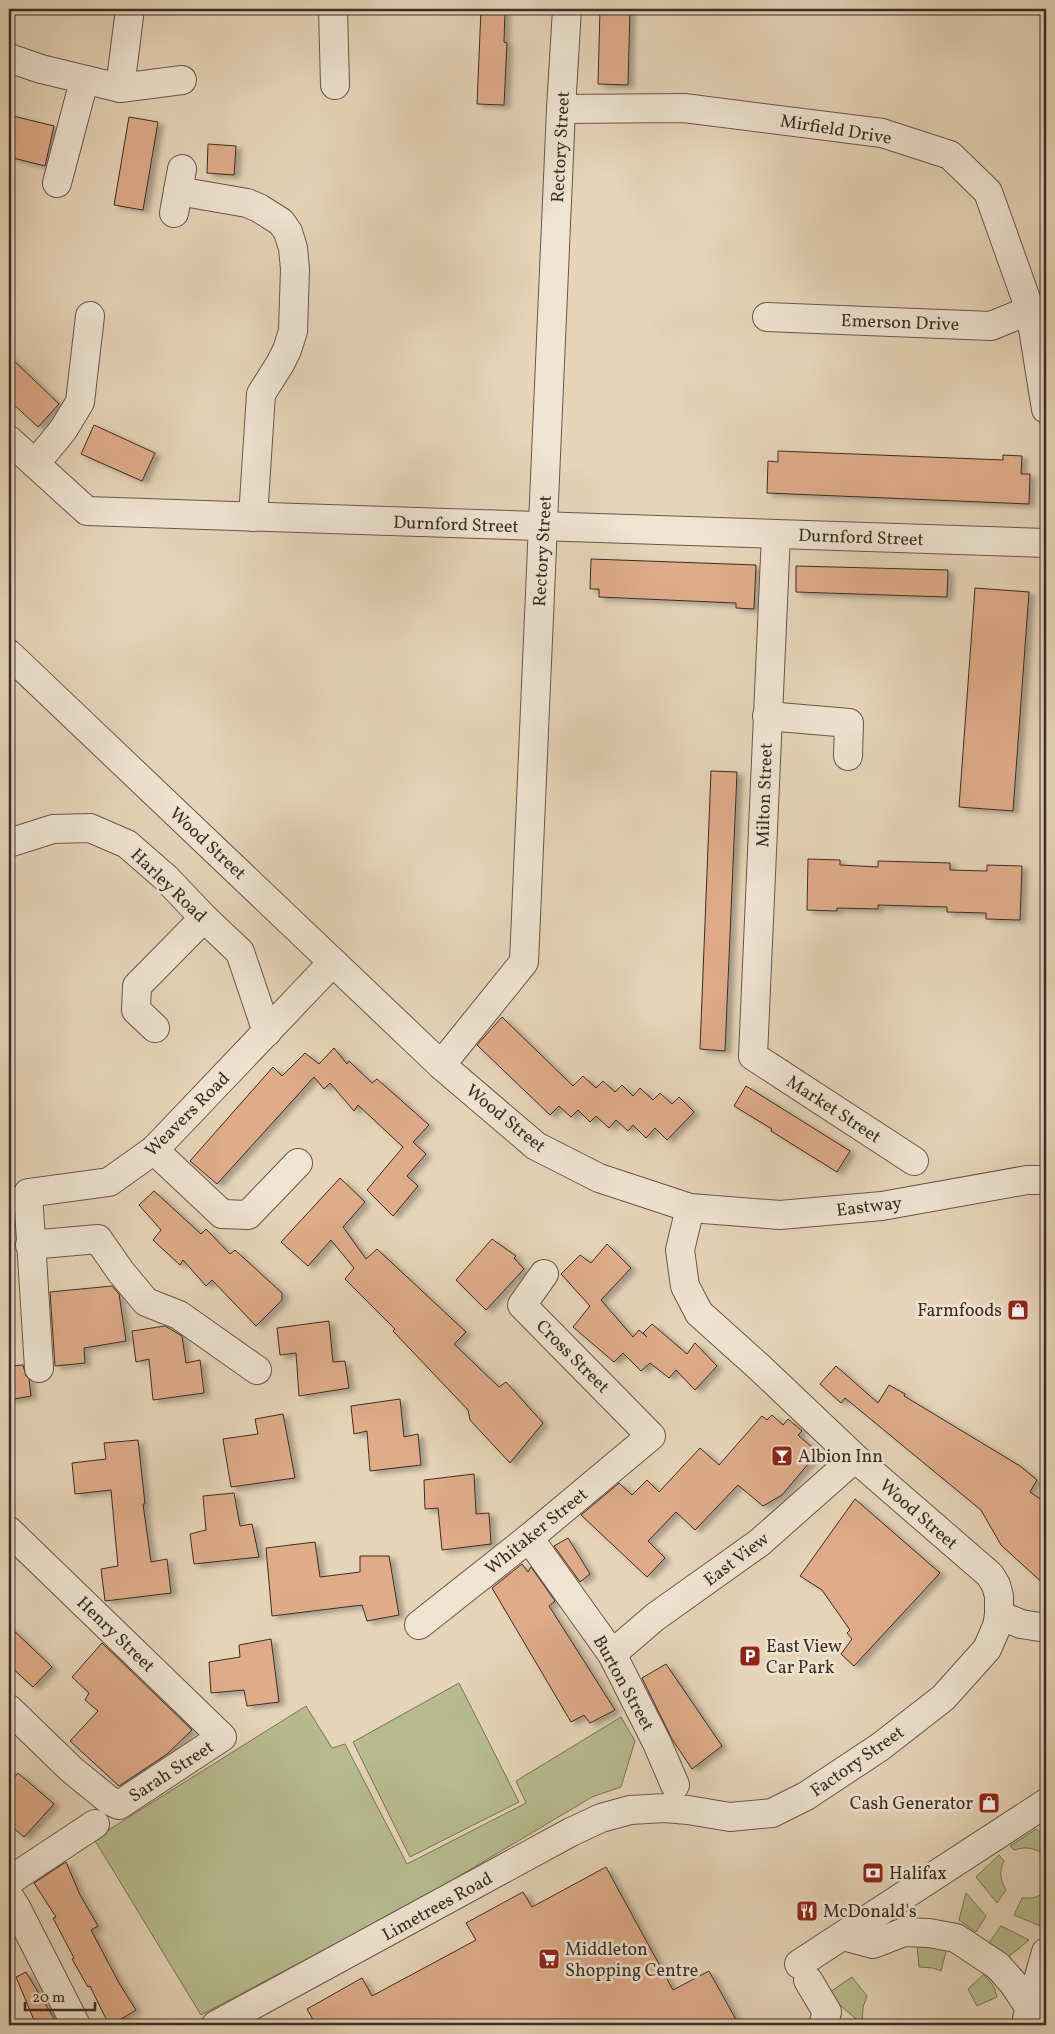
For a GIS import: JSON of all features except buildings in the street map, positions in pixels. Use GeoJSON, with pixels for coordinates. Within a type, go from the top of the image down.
{"type":"FeatureCollection","features":[{"type":"Feature","properties":{"kind":"street"},"geometry":{"type":"LineString","coordinates":[[120,88],[130,9]]}},
{"type":"Feature","properties":{"kind":"street"},"geometry":{"type":"LineString","coordinates":[[333,9],[335,85]]}},
{"type":"Feature","properties":{"kind":"street","name":"Rectory Street"},"geometry":{"type":"LineString","coordinates":[[441,1065],[524,962],[561,108],[567,9]]}},
{"type":"Feature","properties":{"kind":"street"},"geometry":{"type":"LineString","coordinates":[[9,58],[84,81],[120,88],[182,80]]}},
{"type":"Feature","properties":{"kind":"street"},"geometry":{"type":"LineString","coordinates":[[57,183],[84,81]]}},
{"type":"Feature","properties":{"kind":"street","name":"Mirfield Drive"},"geometry":{"type":"LineString","coordinates":[[561,108],[684,108],[882,133],[950,155],[988,192],[1030,310],[1046,409]]}},
{"type":"Feature","properties":{"kind":"street"},"geometry":{"type":"LineString","coordinates":[[178,191],[247,203],[259,208],[281,222],[288,232],[293,248],[295,269],[293,331],[284,357],[261,394],[253,517]]}},
{"type":"Feature","properties":{"kind":"street","name":"Emerson Drive"},"geometry":{"type":"LineString","coordinates":[[767,317],[991,326],[1030,310]]}},
{"type":"Feature","properties":{"kind":"street"},"geometry":{"type":"LineString","coordinates":[[34,464],[63,430],[80,402],[90,316]]}},
{"type":"Feature","properties":{"kind":"street","name":"Durnford Street"},"geometry":{"type":"LineString","coordinates":[[9,440],[87,512],[1046,543]]}},
{"type":"Feature","properties":{"kind":"street","name":"Milton Street"},"geometry":{"type":"LineString","coordinates":[[752,1056],[776,534]]}},
{"type":"Feature","properties":{"kind":"street","name":"Wood Street"},"geometry":{"type":"LineString","coordinates":[[9,654],[441,1065],[536,1146],[599,1178],[690,1208],[680,1250],[685,1286],[699,1313],[855,1458],[990,1575],[997,1590],[999,1615]]}},
{"type":"Feature","properties":{"kind":"street"},"geometry":{"type":"LineString","coordinates":[[767,716],[849,723],[848,756]]}},
{"type":"Feature","properties":{"kind":"street","name":"Harley Road"},"geometry":{"type":"LineString","coordinates":[[9,843],[53,830],[90,828],[127,844],[166,878],[240,952],[267,1032]]}},
{"type":"Feature","properties":{"kind":"street"},"geometry":{"type":"LineString","coordinates":[[155,1028],[136,1010],[137,986],[204,918]]}},
{"type":"Feature","properties":{"kind":"street","name":"Weavers Road"},"geometry":{"type":"LineString","coordinates":[[40,1368],[30,1245],[28,1193],[108,1182],[154,1150],[333,962]]}},
{"type":"Feature","properties":{"kind":"street","name":"Market Street"},"geometry":{"type":"LineString","coordinates":[[752,1056],[914,1161]]}},
{"type":"Feature","properties":{"kind":"street"},"geometry":{"type":"LineString","coordinates":[[154,1150],[222,1214],[248,1215],[298,1162]]}},
{"type":"Feature","properties":{"kind":"street","name":"Eastway"},"geometry":{"type":"LineString","coordinates":[[690,1208],[780,1215],[882,1206],[1027,1180],[1046,1180]]}},
{"type":"Feature","properties":{"kind":"street"},"geometry":{"type":"LineString","coordinates":[[30,1245],[98,1238],[121,1272],[146,1302],[179,1315],[257,1370]]}},
{"type":"Feature","properties":{"kind":"street","name":"Cross Street"},"geometry":{"type":"LineString","coordinates":[[544,1274],[522,1304],[651,1436]]}},
{"type":"Feature","properties":{"kind":"street","name":"Whitaker Street"},"geometry":{"type":"LineString","coordinates":[[419,1626],[529,1538],[651,1436]]}},
{"type":"Feature","properties":{"kind":"street","name":"East View"},"geometry":{"type":"LineString","coordinates":[[612,1654],[655,1618],[759,1543],[855,1458]]}},
{"type":"Feature","properties":{"kind":"street","name":"Henry Street"},"geometry":{"type":"LineString","coordinates":[[9,1531],[222,1737]]}},
{"type":"Feature","properties":{"kind":"street","name":"Burton Street"},"geometry":{"type":"LineString","coordinates":[[529,1538],[612,1654],[657,1743],[670,1797]]}},
{"type":"Feature","properties":{"kind":"street"},"geometry":{"type":"LineString","coordinates":[[999,1615],[1021,1624],[1046,1628]]}},
{"type":"Feature","properties":{"kind":"street","name":"Factory Street"},"geometry":{"type":"LineString","coordinates":[[670,1797],[688,1810],[730,1817],[772,1814],[806,1796],[880,1747],[943,1698],[987,1649],[999,1615]]}},
{"type":"Feature","properties":{"kind":"street","name":"Sarah Street"},"geometry":{"type":"LineString","coordinates":[[9,1709],[72,1770],[110,1801],[119,1805],[222,1737]]}},
{"type":"Feature","properties":{"kind":"street","name":"Limetrees Road"},"geometry":{"type":"LineString","coordinates":[[216,2025],[587,1824],[670,1797]]}},
{"type":"Feature","properties":{"kind":"street"},"geometry":{"type":"LineString","coordinates":[[823,2025],[827,2012],[803,1972],[843,1936],[1046,1803]]}},
{"type":"Feature","properties":{"kind":"street"},"geometry":{"type":"LineString","coordinates":[[9,1881],[95,1824]]}},
{"type":"Feature","properties":{"kind":"street"},"geometry":{"type":"LineString","coordinates":[[12,1906],[76,2025]]}},
{"type":"Feature","properties":{"kind":"street"},"geometry":{"type":"LineString","coordinates":[[843,1936],[874,1944],[904,1932],[929,1933],[956,1938],[998,1966],[1013,1983],[1027,2016]]}},
{"type":"Feature","properties":{"kind":"street"},"geometry":{"type":"LineString","coordinates":[[1027,2016],[1046,1952]]}},
{"type":"Feature","properties":{"kind":"green space"},"geometry":{"type":"Polygon","coordinates":[[[459,1683],[519,1802],[410,1857],[353,1742],[459,1683]]]}},
{"type":"Feature","properties":{"kind":"green space"},"geometry":{"type":"Polygon","coordinates":[[[306,1706],[332,1748],[345,1744],[407,1864],[526,1803],[516,1781],[621,1717],[635,1741],[621,1787],[592,1797],[424,1897],[201,2015],[94,1839],[306,1706]]]}},
{"type":"Feature","properties":{"kind":"green space"},"geometry":{"type":"Polygon","coordinates":[[[1036,1829],[1046,1837],[1046,1856],[1035,1850],[1023,1848],[1014,1850],[1010,1846],[1036,1829]]]}},
{"type":"Feature","properties":{"kind":"green space"},"geometry":{"type":"Polygon","coordinates":[[[999,1855],[1004,1861],[1001,1876],[1006,1890],[997,1903],[976,1877],[999,1855]]]}},
{"type":"Feature","properties":{"kind":"green space"},"geometry":{"type":"Polygon","coordinates":[[[966,1893],[986,1916],[976,1932],[959,1920],[966,1893]]]}},
{"type":"Feature","properties":{"kind":"green space"},"geometry":{"type":"Polygon","coordinates":[[[1041,1895],[1046,1897],[1045,1928],[1014,1915],[1022,1898],[1033,1898],[1041,1895]]]}},
{"type":"Feature","properties":{"kind":"green space"},"geometry":{"type":"Polygon","coordinates":[[[1001,1926],[1029,1940],[1006,1959],[989,1943],[1001,1926]]]}},
{"type":"Feature","properties":{"kind":"green space"},"geometry":{"type":"Polygon","coordinates":[[[917,1946],[947,1948],[941,1971],[933,1968],[919,1967],[917,1946]]]}},
{"type":"Feature","properties":{"kind":"green space"},"geometry":{"type":"Polygon","coordinates":[[[984,1974],[994,1987],[997,1997],[977,2006],[968,1989],[984,1974]]]}},
{"type":"Feature","properties":{"kind":"green space"},"geometry":{"type":"Polygon","coordinates":[[[852,1977],[867,1996],[863,2007],[862,2024],[827,1994],[852,1977]]]}},
{"type":"Feature","properties":{"kind":"place","name":"Farmfoods"},"geometry":{"type":"Point","coordinates":[1018,1310]}},
{"type":"Feature","properties":{"kind":"place","name":"Albion Inn"},"geometry":{"type":"Point","coordinates":[782,1456]}},
{"type":"Feature","properties":{"kind":"place","name":"East View Car Park"},"geometry":{"type":"Point","coordinates":[750,1656]}},
{"type":"Feature","properties":{"kind":"place","name":"Cash Generator"},"geometry":{"type":"Point","coordinates":[989,1803]}},
{"type":"Feature","properties":{"kind":"place","name":"Halifax"},"geometry":{"type":"Point","coordinates":[873,1873]}},
{"type":"Feature","properties":{"kind":"place","name":"McDonald's"},"geometry":{"type":"Point","coordinates":[807,1911]}},
{"type":"Feature","properties":{"kind":"place","name":"Middleton Shopping Centre"},"geometry":{"type":"Point","coordinates":[549,1959]}}]}
